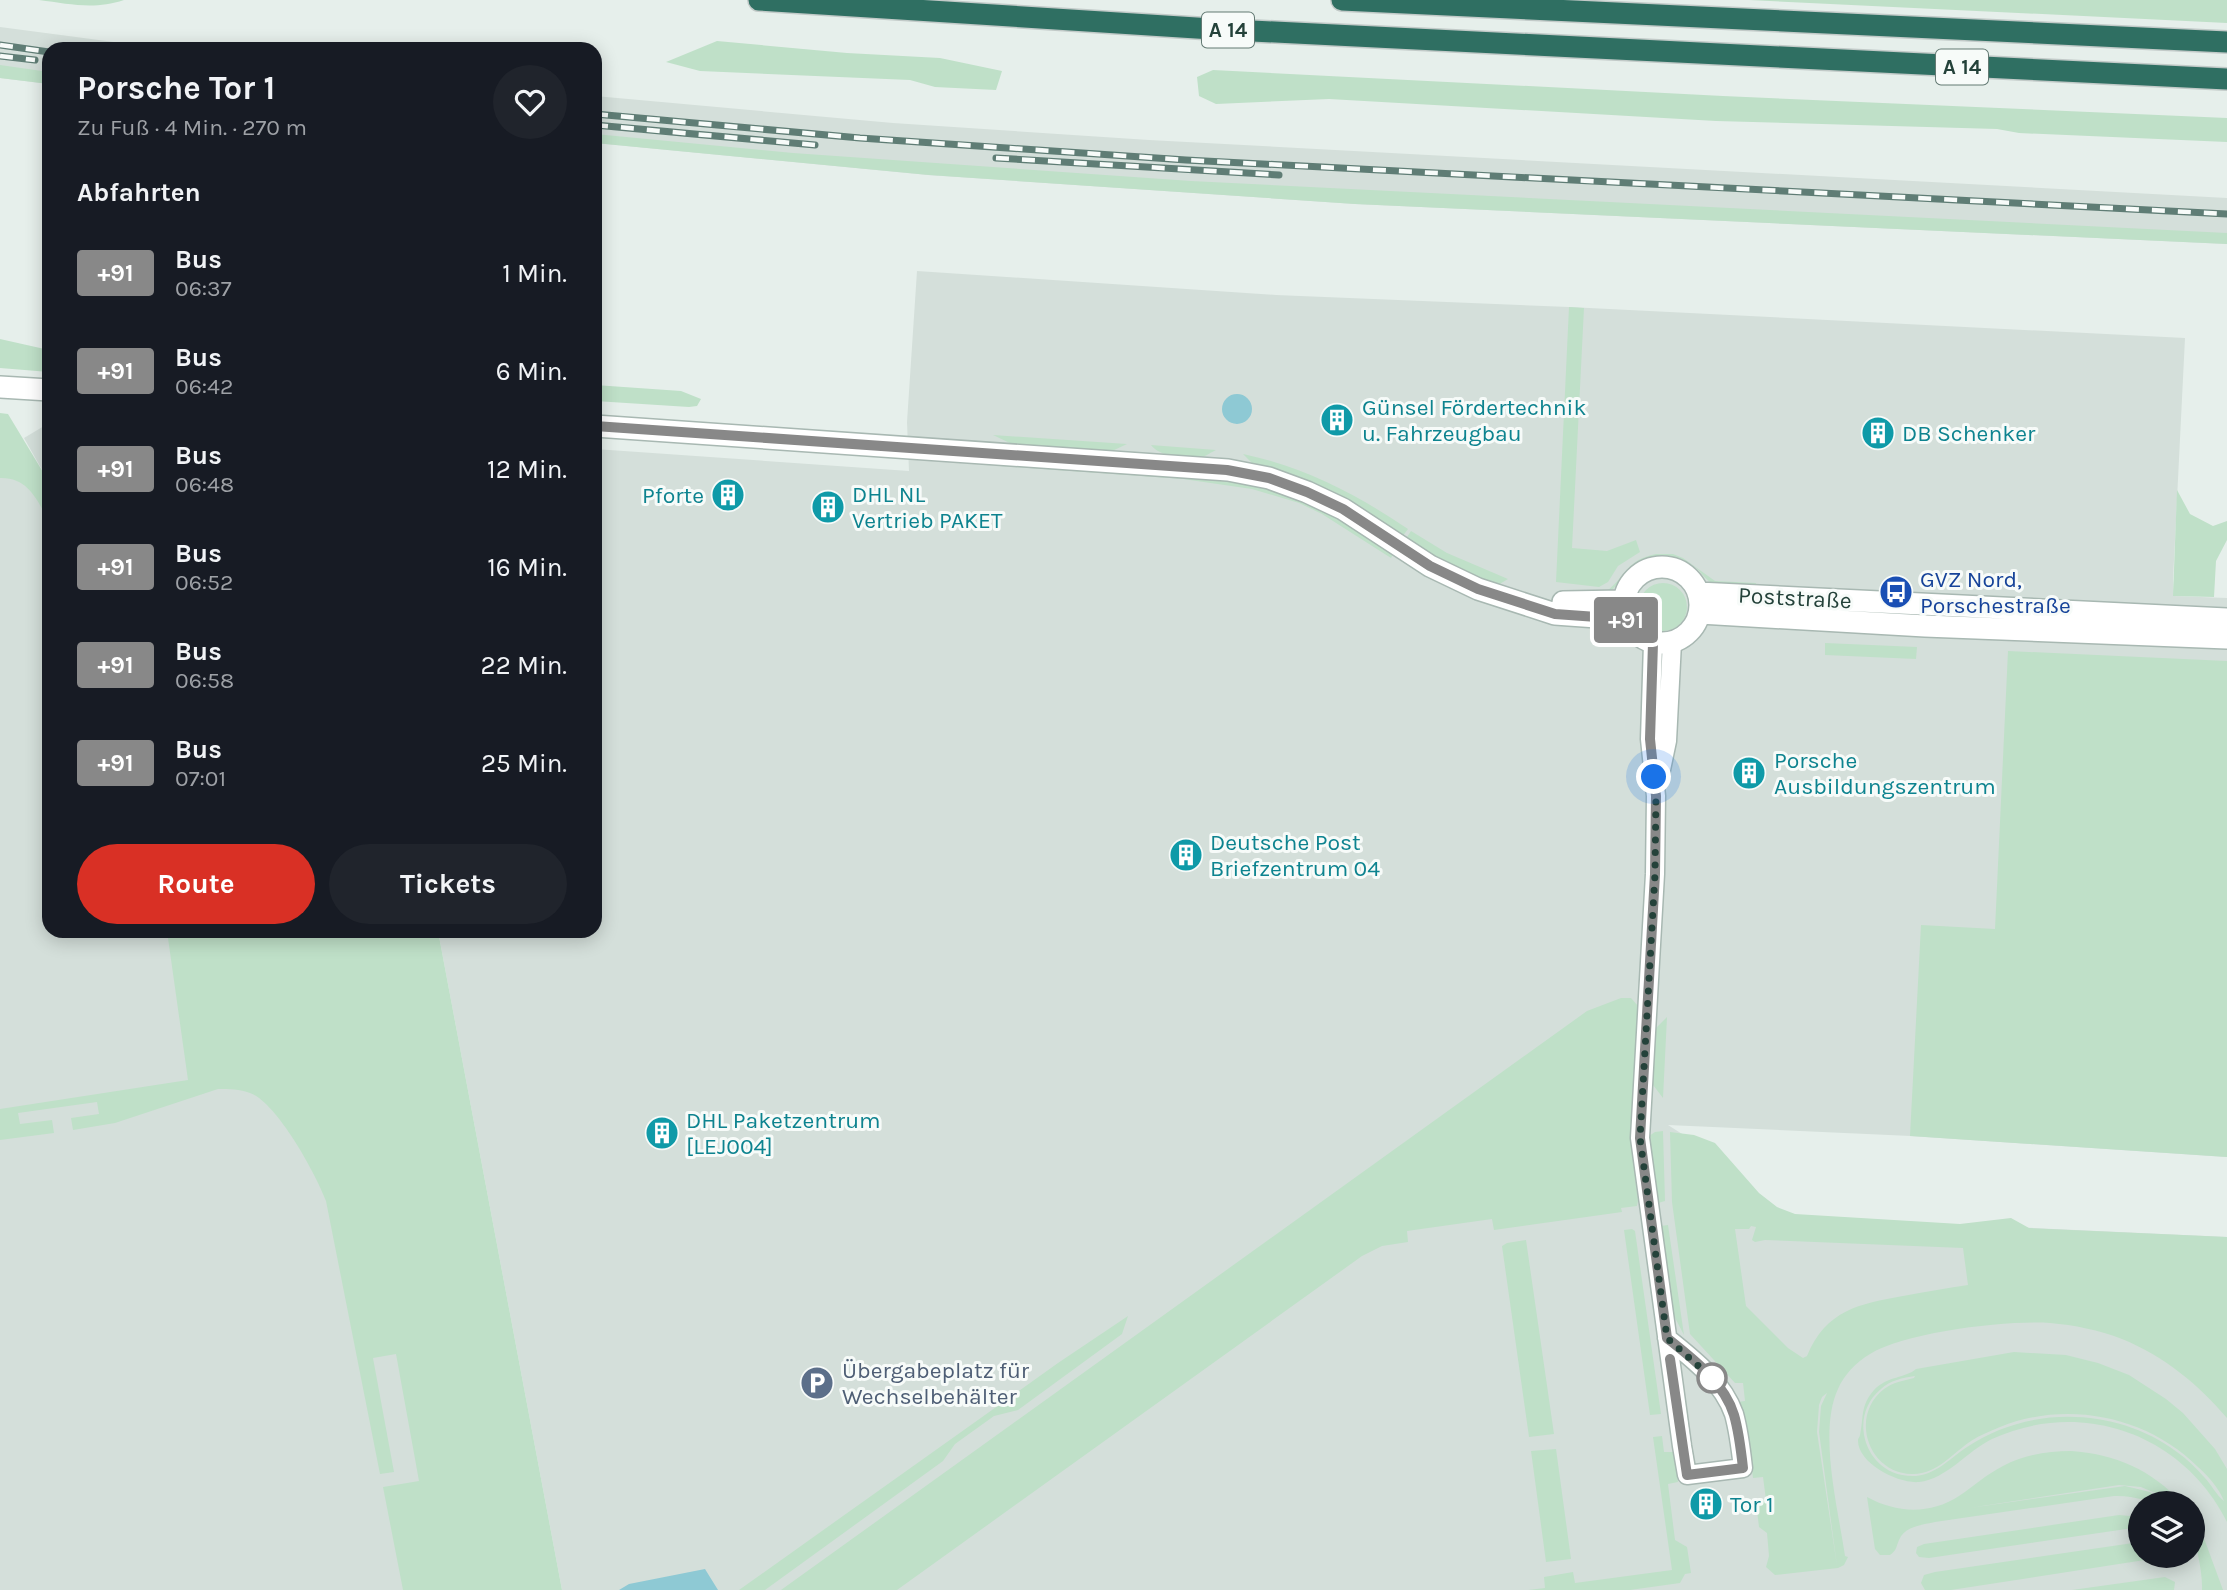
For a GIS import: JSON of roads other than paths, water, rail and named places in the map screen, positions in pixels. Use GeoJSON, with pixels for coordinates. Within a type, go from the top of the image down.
{"type":"FeatureCollection","features":[{"type":"Feature","properties":{"kind":"highway","name":"A 14"},"geometry":{"type":"LineString","coordinates":[[759,0],[1212,29],[2227,79]]}},
{"type":"Feature","properties":{"kind":"highway","name":"A 14"},"geometry":{"type":"LineString","coordinates":[[1342,0],[2227,42]]}},
{"type":"Feature","properties":{"kind":"street"},"geometry":{"type":"LineString","coordinates":[[0,387],[42,390]]}},
{"type":"Feature","properties":{"kind":"street"},"geometry":{"type":"LineString","coordinates":[[602,426],[1227,470],[1269,478],[1343,509],[1443,573],[1478,589],[1517,601],[1624,610]]}},
{"type":"Feature","properties":{"kind":"street"},"geometry":{"type":"LineString","coordinates":[[1660,567],[1680,572],[1694,583],[1699,603],[1690,632],[1662,643],[1641,637],[1624,610],[1626,592],[1636,576],[1660,567]]}},
{"type":"Feature","properties":{"kind":"street","name":"Poststraße"},"geometry":{"type":"LineString","coordinates":[[1699,603],[2227,620]]}},
{"type":"Feature","properties":{"kind":"street","name":"Poststraße"},"geometry":{"type":"LineString","coordinates":[[1699,603],[1925,626],[2227,638]]}},
{"type":"Feature","properties":{"kind":"street"},"geometry":{"type":"LineString","coordinates":[[1662,643],[1650,739],[1656,796],[1655,874],[1640,1138],[1667,1338],[1687,1475],[1743,1468],[1737,1428],[1729,1402],[1712,1378],[1667,1338]]}},
{"type":"Feature","properties":{"kind":"water"},"geometry":{"type":"Polygon","coordinates":[[[1237,394],[1243,395],[1251,403],[1251,415],[1243,423],[1237,424],[1231,423],[1223,415],[1222,409],[1223,403],[1231,395],[1237,394]]]}},
{"type":"Feature","properties":{"kind":"water"},"geometry":{"type":"Polygon","coordinates":[[[705,1569],[718,1590],[619,1590],[629,1584],[705,1569]]]}},
{"type":"Feature","properties":{"kind":"railway"},"geometry":{"type":"LineString","coordinates":[[0,45],[42,51]]}},
{"type":"Feature","properties":{"kind":"railway"},"geometry":{"type":"LineString","coordinates":[[0,56],[35,60]]}},
{"type":"Feature","properties":{"kind":"railway"},"geometry":{"type":"LineString","coordinates":[[602,115],[860,138],[1186,160],[2227,214]]}},
{"type":"Feature","properties":{"kind":"railway"},"geometry":{"type":"LineString","coordinates":[[602,126],[815,145]]}},
{"type":"Feature","properties":{"kind":"railway"},"geometry":{"type":"LineString","coordinates":[[996,158],[1279,175]]}},
{"type":"Feature","properties":{"kind":"place","name":"Günsel Fördertechnik u. Fahrzeugbau"},"geometry":{"type":"Point","coordinates":[1337,420]}},
{"type":"Feature","properties":{"kind":"place","name":"DB Schenker"},"geometry":{"type":"Point","coordinates":[1878,433]}},
{"type":"Feature","properties":{"kind":"place","name":"Pforte"},"geometry":{"type":"Point","coordinates":[728,495]}},
{"type":"Feature","properties":{"kind":"place","name":"DHL NL Vertrieb PAKET"},"geometry":{"type":"Point","coordinates":[828,507]}},
{"type":"Feature","properties":{"kind":"place","name":"GVZ Nord, Porschestraße"},"geometry":{"type":"Point","coordinates":[1896,592]}},
{"type":"Feature","properties":{"kind":"place","name":"Porsche Ausbildungszentrum"},"geometry":{"type":"Point","coordinates":[1749,773]}},
{"type":"Feature","properties":{"kind":"place","name":"Deutsche Post Briefzentrum 04"},"geometry":{"type":"Point","coordinates":[1186,855]}},
{"type":"Feature","properties":{"kind":"place","name":"DHL Paketzentrum [LEJ004]"},"geometry":{"type":"Point","coordinates":[662,1133]}},
{"type":"Feature","properties":{"kind":"place","name":"Übergabeplatz für Wechselbehälter"},"geometry":{"type":"Point","coordinates":[817,1383]}},
{"type":"Feature","properties":{"kind":"place","name":"Tor 1"},"geometry":{"type":"Point","coordinates":[1706,1504]}}]}
